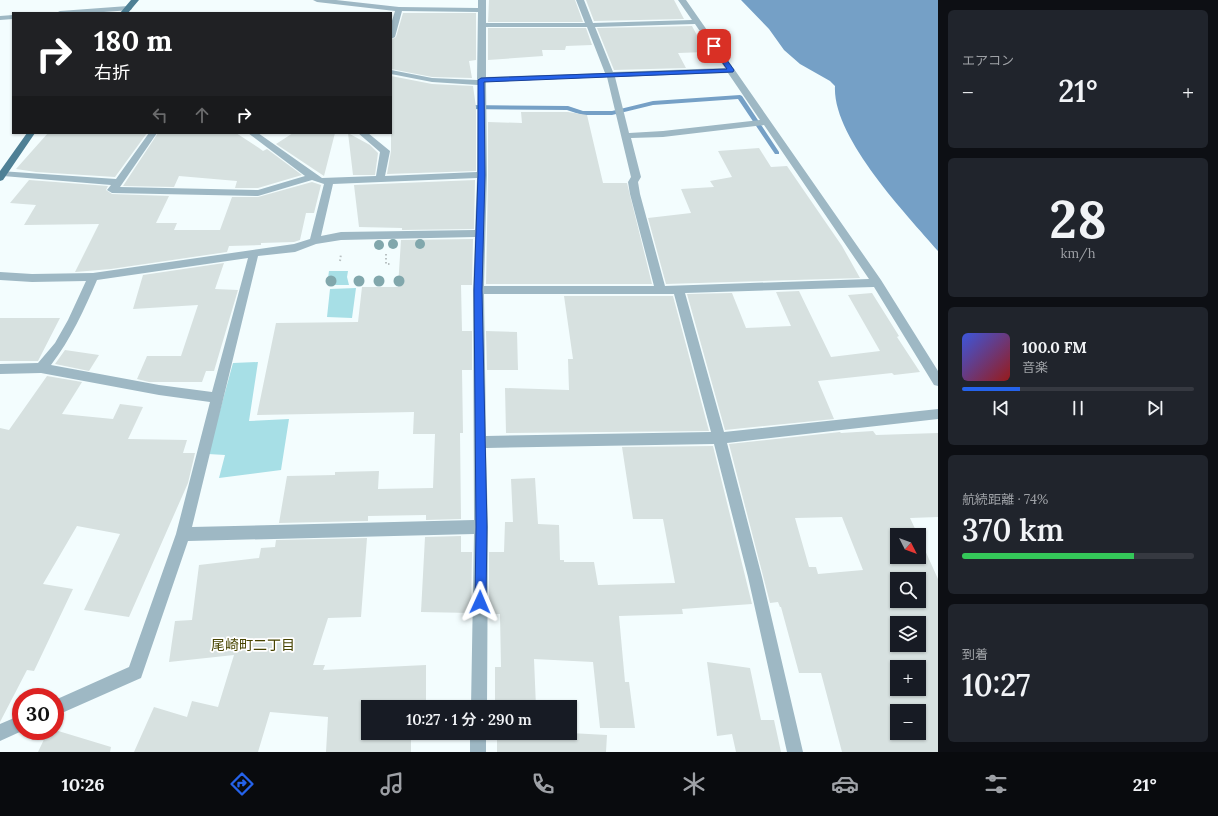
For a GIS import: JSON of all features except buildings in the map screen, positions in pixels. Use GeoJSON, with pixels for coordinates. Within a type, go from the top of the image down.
{"type":"FeatureCollection","features":[{"type":"Feature","properties":{"kind":"main road"},"geometry":{"type":"LineString","coordinates":[[126,10],[135,0]]}},
{"type":"Feature","properties":{"kind":"main road"},"geometry":{"type":"LineString","coordinates":[[2,176],[30,134]]}},
{"type":"Feature","properties":{"kind":"street"},"geometry":{"type":"LineString","coordinates":[[317,0],[399,9],[481,10]]}},
{"type":"Feature","properties":{"kind":"street"},"geometry":{"type":"LineString","coordinates":[[386,8],[390,0]]}},
{"type":"Feature","properties":{"kind":"street"},"geometry":{"type":"LineString","coordinates":[[479,700],[482,527],[478,290],[482,175],[482,0]]}},
{"type":"Feature","properties":{"kind":"street"},"geometry":{"type":"LineString","coordinates":[[580,0],[610,75],[636,178],[633,182],[635,194],[661,290]]}},
{"type":"Feature","properties":{"kind":"street"},"geometry":{"type":"LineString","coordinates":[[682,0],[877,283],[938,381]]}},
{"type":"Feature","properties":{"kind":"street"},"geometry":{"type":"LineString","coordinates":[[392,34],[399,9]]}},
{"type":"Feature","properties":{"kind":"street"},"geometry":{"type":"LineString","coordinates":[[82,12],[126,10]]}},
{"type":"Feature","properties":{"kind":"street"},"geometry":{"type":"LineString","coordinates":[[0,18],[12,17]]}},
{"type":"Feature","properties":{"kind":"street"},"geometry":{"type":"LineString","coordinates":[[481,25],[590,25],[697,22]]}},
{"type":"Feature","properties":{"kind":"street"},"geometry":{"type":"LineString","coordinates":[[392,72],[432,80],[481,81],[731,70]]}},
{"type":"Feature","properties":{"kind":"street"},"geometry":{"type":"LineString","coordinates":[[625,136],[663,134],[766,122]]}},
{"type":"Feature","properties":{"kind":"street"},"geometry":{"type":"LineString","coordinates":[[152,134],[112,190],[258,193],[313,177]]}},
{"type":"Feature","properties":{"kind":"street"},"geometry":{"type":"LineString","coordinates":[[253,134],[313,177],[320,180],[328,181],[482,175]]}},
{"type":"Feature","properties":{"kind":"street"},"geometry":{"type":"LineString","coordinates":[[363,134],[386,151],[380,178]]}},
{"type":"Feature","properties":{"kind":"street"},"geometry":{"type":"LineString","coordinates":[[2,176],[118,182]]}},
{"type":"Feature","properties":{"kind":"street"},"geometry":{"type":"LineString","coordinates":[[315,241],[328,181]]}},
{"type":"Feature","properties":{"kind":"street"},"geometry":{"type":"LineString","coordinates":[[0,276],[32,278],[93,277],[295,248],[326,238],[358,235],[480,233]]}},
{"type":"Feature","properties":{"kind":"street"},"geometry":{"type":"LineString","coordinates":[[64,704],[135,672],[183,534],[254,253]]}},
{"type":"Feature","properties":{"kind":"street"},"geometry":{"type":"LineString","coordinates":[[41,368],[59,346],[70,328],[93,277]]}},
{"type":"Feature","properties":{"kind":"street"},"geometry":{"type":"LineString","coordinates":[[478,290],[661,290],[877,283]]}},
{"type":"Feature","properties":{"kind":"street"},"geometry":{"type":"LineString","coordinates":[[678,289],[720,438],[777,668],[795,752]]}},
{"type":"Feature","properties":{"kind":"street"},"geometry":{"type":"LineString","coordinates":[[0,369],[41,368],[159,390],[217,398]]}},
{"type":"Feature","properties":{"kind":"street"},"geometry":{"type":"LineString","coordinates":[[481,442],[720,438],[938,414]]}},
{"type":"Feature","properties":{"kind":"street"},"geometry":{"type":"LineString","coordinates":[[183,534],[482,527]]}},
{"type":"Feature","properties":{"kind":"street"},"geometry":{"type":"LineString","coordinates":[[0,733],[12,727]]}},
{"type":"Feature","properties":{"kind":"street"},"geometry":{"type":"LineString","coordinates":[[478,740],[478,752]]}},
{"type":"Feature","properties":{"kind":"path"},"geometry":{"type":"LineString","coordinates":[[386,254],[386,264],[391,264]]}},
{"type":"Feature","properties":{"kind":"shaded area"},"geometry":{"type":"Polygon","coordinates":[[[741,0],[938,0],[938,251],[873,174],[858,151],[845,128],[837,106],[835,86],[830,81],[800,64],[784,50],[769,29],[741,0]]]}},
{"type":"Feature","properties":{"kind":"shaded area"},"geometry":{"type":"Polygon","coordinates":[[[329,271],[348,271],[347,277],[349,285],[327,285],[329,271]]]}},
{"type":"Feature","properties":{"kind":"shaded area"},"geometry":{"type":"Polygon","coordinates":[[[356,288],[352,318],[327,317],[330,289],[356,288]]]}},
{"type":"Feature","properties":{"kind":"shaded area"},"geometry":{"type":"Polygon","coordinates":[[[258,362],[249,421],[289,419],[281,470],[219,478],[225,455],[208,454],[233,363],[258,362]]]}},
{"type":"Feature","properties":{"kind":"waterway"},"geometry":{"type":"LineString","coordinates":[[466,107],[568,108],[582,113],[612,113],[653,103],[740,97],[777,153]]}},
{"type":"Feature","properties":{"kind":"district","name":"尾崎町二丁目"},"geometry":{"type":"Point","coordinates":[253,645]}},
{"type":"Feature","properties":{"kind":"route"},"geometry":{"type":"LineString","coordinates":[[480,602],[482,527],[478,290],[482,175],[481,80],[731,70],[714,46]]}}]}
